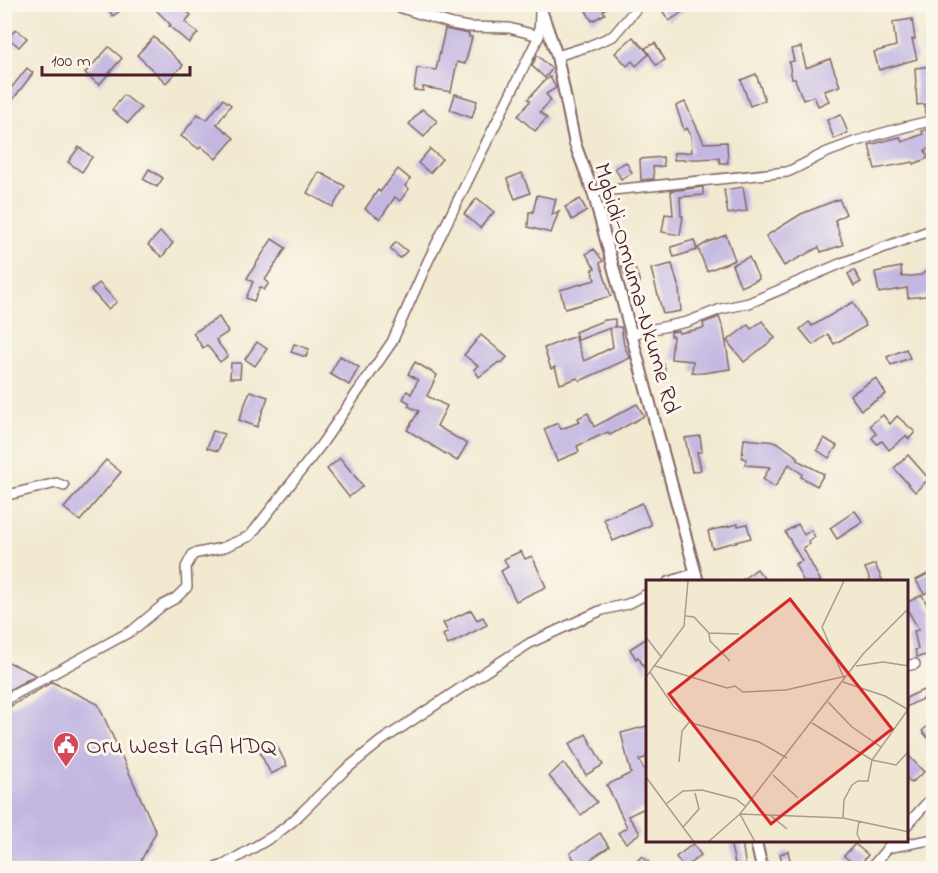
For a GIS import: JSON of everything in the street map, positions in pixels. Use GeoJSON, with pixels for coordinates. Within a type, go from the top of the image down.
{"type":"FeatureCollection","features":[{"type":"Feature","properties":{"kind":"street"},"geometry":{"type":"LineString","coordinates":[[389,4],[452,24],[468,27],[509,28],[539,36]]}},
{"type":"Feature","properties":{"kind":"street"},"geometry":{"type":"LineString","coordinates":[[557,56],[614,36],[640,4]]}},
{"type":"Feature","properties":{"kind":"street"},"geometry":{"type":"LineString","coordinates":[[4,703],[10,697],[133,630],[163,605],[176,598],[187,586],[186,567],[193,554],[222,548],[250,536],[321,445],[392,342],[428,261],[539,36],[540,7]]}},
{"type":"Feature","properties":{"kind":"street","name":"Mgbidi-Omuma-Nkume Rd"},"geometry":{"type":"LineString","coordinates":[[540,7],[557,56],[575,144],[593,192],[697,577]]}},
{"type":"Feature","properties":{"kind":"street"},"geometry":{"type":"LineString","coordinates":[[593,192],[787,172],[864,138],[933,120]]}},
{"type":"Feature","properties":{"kind":"street"},"geometry":{"type":"LineString","coordinates":[[630,334],[687,322],[721,309],[749,303],[842,262],[933,229]]}},
{"type":"Feature","properties":{"kind":"street"},"geometry":{"type":"LineString","coordinates":[[4,496],[56,483],[64,486]]}},
{"type":"Feature","properties":{"kind":"street"},"geometry":{"type":"LineString","coordinates":[[680,580],[697,577]]}},
{"type":"Feature","properties":{"kind":"street"},"geometry":{"type":"LineString","coordinates":[[215,868],[275,835],[293,821],[344,771],[381,741],[530,643],[602,610],[628,604],[646,595]]}},
{"type":"Feature","properties":{"kind":"street"},"geometry":{"type":"LineString","coordinates":[[908,824],[933,795]]}},
{"type":"Feature","properties":{"kind":"street"},"geometry":{"type":"LineString","coordinates":[[908,842],[933,839]]}},
{"type":"Feature","properties":{"kind":"street"},"geometry":{"type":"LineString","coordinates":[[756,843],[762,868]]}},
{"type":"Feature","properties":{"kind":"street"},"geometry":{"type":"LineString","coordinates":[[871,868],[890,845]]}},
{"type":"Feature","properties":{"kind":"building"},"geometry":{"type":"Polygon","coordinates":[[[104,4],[129,4],[113,16],[104,4]]]}},
{"type":"Feature","properties":{"kind":"building"},"geometry":{"type":"Polygon","coordinates":[[[161,4],[179,4],[191,15],[185,22],[198,33],[189,43],[169,26],[171,25],[156,10],[161,4]]]}},
{"type":"Feature","properties":{"kind":"building"},"geometry":{"type":"Polygon","coordinates":[[[582,4],[611,4],[603,11],[605,14],[592,21],[582,4]]]}},
{"type":"Feature","properties":{"kind":"building"},"geometry":{"type":"Polygon","coordinates":[[[658,4],[694,4],[669,21],[658,4]]]}},
{"type":"Feature","properties":{"kind":"building"},"geometry":{"type":"Polygon","coordinates":[[[912,19],[915,39],[912,39],[917,59],[879,70],[874,52],[896,46],[893,22],[912,19]]]}},
{"type":"Feature","properties":{"kind":"building"},"geometry":{"type":"Polygon","coordinates":[[[16,29],[27,38],[19,47],[8,38],[16,29]]]}},
{"type":"Feature","properties":{"kind":"building"},"geometry":{"type":"Polygon","coordinates":[[[445,29],[469,34],[469,37],[472,37],[465,64],[457,62],[451,92],[423,87],[423,91],[414,90],[417,68],[436,70],[445,29]]]}},
{"type":"Feature","properties":{"kind":"building"},"geometry":{"type":"Polygon","coordinates":[[[154,37],[183,65],[166,83],[137,55],[154,37]]]}},
{"type":"Feature","properties":{"kind":"building"},"geometry":{"type":"Polygon","coordinates":[[[633,37],[649,54],[636,66],[632,61],[627,66],[615,53],[633,37]]]}},
{"type":"Feature","properties":{"kind":"building"},"geometry":{"type":"Polygon","coordinates":[[[655,43],[665,60],[656,65],[645,48],[655,43]]]}},
{"type":"Feature","properties":{"kind":"building"},"geometry":{"type":"Polygon","coordinates":[[[109,47],[122,58],[99,85],[85,73],[109,47]]]}},
{"type":"Feature","properties":{"kind":"building"},"geometry":{"type":"Polygon","coordinates":[[[801,47],[806,68],[830,59],[840,86],[824,91],[829,101],[818,106],[814,96],[803,100],[795,79],[792,79],[789,62],[794,61],[791,49],[801,47]]]}},
{"type":"Feature","properties":{"kind":"building"},"geometry":{"type":"Polygon","coordinates":[[[537,55],[552,69],[545,78],[532,66],[537,55]]]}},
{"type":"Feature","properties":{"kind":"building"},"geometry":{"type":"Polygon","coordinates":[[[933,66],[933,113],[925,114],[925,104],[917,105],[915,68],[933,66]]]}},
{"type":"Feature","properties":{"kind":"building"},"geometry":{"type":"Polygon","coordinates":[[[27,68],[33,73],[4,111],[4,97],[27,68]]]}},
{"type":"Feature","properties":{"kind":"building"},"geometry":{"type":"Polygon","coordinates":[[[756,74],[765,100],[750,106],[741,80],[756,74]]]}},
{"type":"Feature","properties":{"kind":"building"},"geometry":{"type":"Polygon","coordinates":[[[550,77],[556,88],[546,94],[551,100],[540,112],[547,118],[535,131],[518,116],[530,101],[528,99],[550,77]]]}},
{"type":"Feature","properties":{"kind":"building"},"geometry":{"type":"Polygon","coordinates":[[[455,94],[477,101],[472,118],[450,110],[455,94]]]}},
{"type":"Feature","properties":{"kind":"building"},"geometry":{"type":"Polygon","coordinates":[[[124,95],[141,108],[128,123],[112,110],[124,95]]]}},
{"type":"Feature","properties":{"kind":"building"},"geometry":{"type":"Polygon","coordinates":[[[223,99],[231,105],[217,124],[234,138],[216,159],[201,146],[199,149],[181,136],[198,114],[207,120],[223,99]]]}},
{"type":"Feature","properties":{"kind":"building"},"geometry":{"type":"Polygon","coordinates":[[[685,102],[704,143],[727,142],[728,163],[720,163],[719,158],[674,160],[674,153],[692,152],[691,136],[687,128],[684,130],[676,106],[685,102]]]}},
{"type":"Feature","properties":{"kind":"building"},"geometry":{"type":"Polygon","coordinates":[[[422,109],[437,121],[424,137],[409,124],[422,109]]]}},
{"type":"Feature","properties":{"kind":"building"},"geometry":{"type":"Polygon","coordinates":[[[841,115],[848,133],[834,139],[827,120],[841,115]]]}},
{"type":"Feature","properties":{"kind":"building"},"geometry":{"type":"Polygon","coordinates":[[[933,128],[933,148],[925,150],[928,158],[914,164],[913,162],[875,169],[869,145],[900,137],[902,142],[933,128]]]}},
{"type":"Feature","properties":{"kind":"building"},"geometry":{"type":"Polygon","coordinates":[[[79,147],[92,157],[82,172],[68,162],[79,147]]]}},
{"type":"Feature","properties":{"kind":"building"},"geometry":{"type":"Polygon","coordinates":[[[430,149],[442,159],[430,173],[418,163],[430,149]]]}},
{"type":"Feature","properties":{"kind":"building"},"geometry":{"type":"Polygon","coordinates":[[[663,157],[664,166],[653,167],[654,179],[641,180],[640,159],[663,157]]]}},
{"type":"Feature","properties":{"kind":"building"},"geometry":{"type":"Polygon","coordinates":[[[626,162],[632,173],[621,179],[615,168],[626,162]]]}},
{"type":"Feature","properties":{"kind":"building"},"geometry":{"type":"Polygon","coordinates":[[[149,169],[163,178],[157,187],[143,179],[149,169]]]}},
{"type":"Feature","properties":{"kind":"building"},"geometry":{"type":"Polygon","coordinates":[[[398,169],[410,179],[405,186],[409,189],[400,201],[395,197],[380,219],[365,209],[378,190],[380,192],[398,169]]]}},
{"type":"Feature","properties":{"kind":"building"},"geometry":{"type":"Polygon","coordinates":[[[319,172],[345,186],[333,207],[307,193],[319,172]]]}},
{"type":"Feature","properties":{"kind":"building"},"geometry":{"type":"Polygon","coordinates":[[[522,173],[530,193],[515,199],[507,179],[522,173]]]}},
{"type":"Feature","properties":{"kind":"building"},"geometry":{"type":"Polygon","coordinates":[[[703,187],[703,195],[680,197],[681,216],[683,216],[680,235],[662,232],[665,214],[673,215],[671,191],[703,187]]]}},
{"type":"Feature","properties":{"kind":"building"},"geometry":{"type":"Polygon","coordinates":[[[743,187],[747,211],[728,214],[724,190],[743,187]]]}},
{"type":"Feature","properties":{"kind":"building"},"geometry":{"type":"Polygon","coordinates":[[[537,195],[556,199],[552,215],[559,211],[551,233],[528,227],[529,212],[533,212],[537,195]]]}},
{"type":"Feature","properties":{"kind":"building"},"geometry":{"type":"Polygon","coordinates":[[[477,198],[494,212],[480,228],[464,214],[477,198]]]}},
{"type":"Feature","properties":{"kind":"building"},"geometry":{"type":"Polygon","coordinates":[[[580,199],[587,211],[572,220],[565,207],[580,199]]]}},
{"type":"Feature","properties":{"kind":"building"},"geometry":{"type":"Polygon","coordinates":[[[839,199],[846,214],[835,220],[843,245],[821,252],[819,247],[784,266],[766,236],[801,214],[839,199]]]}},
{"type":"Feature","properties":{"kind":"building"},"geometry":{"type":"Polygon","coordinates":[[[160,232],[173,243],[162,257],[148,245],[160,232]]]}},
{"type":"Feature","properties":{"kind":"building"},"geometry":{"type":"Polygon","coordinates":[[[726,235],[735,260],[707,271],[698,248],[726,235]]]}},
{"type":"Feature","properties":{"kind":"building"},"geometry":{"type":"Polygon","coordinates":[[[272,239],[286,248],[265,280],[269,283],[264,290],[260,287],[254,301],[246,298],[253,282],[247,278],[272,239]]]}},
{"type":"Feature","properties":{"kind":"building"},"geometry":{"type":"Polygon","coordinates":[[[694,240],[697,250],[674,257],[671,247],[694,240]]]}},
{"type":"Feature","properties":{"kind":"building"},"geometry":{"type":"Polygon","coordinates":[[[396,242],[407,251],[400,258],[390,249],[396,242]]]}},
{"type":"Feature","properties":{"kind":"building"},"geometry":{"type":"Polygon","coordinates":[[[594,249],[603,261],[600,263],[611,296],[565,309],[560,290],[595,280],[592,269],[595,268],[586,254],[594,249]]]}},
{"type":"Feature","properties":{"kind":"building"},"geometry":{"type":"Polygon","coordinates":[[[749,257],[759,279],[741,287],[732,265],[749,257]]]}},
{"type":"Feature","properties":{"kind":"building"},"geometry":{"type":"Polygon","coordinates":[[[632,261],[640,282],[630,286],[621,266],[632,261]]]}},
{"type":"Feature","properties":{"kind":"building"},"geometry":{"type":"Polygon","coordinates":[[[672,264],[679,289],[681,311],[663,314],[651,269],[672,264]]]}},
{"type":"Feature","properties":{"kind":"building"},"geometry":{"type":"Polygon","coordinates":[[[933,266],[933,290],[925,296],[908,298],[907,288],[879,293],[875,272],[901,267],[902,277],[921,275],[933,266]]]}},
{"type":"Feature","properties":{"kind":"building"},"geometry":{"type":"Polygon","coordinates":[[[854,270],[861,282],[854,286],[848,274],[854,270]]]}},
{"type":"Feature","properties":{"kind":"building"},"geometry":{"type":"Polygon","coordinates":[[[99,283],[117,302],[108,309],[91,290],[99,283]]]}},
{"type":"Feature","properties":{"kind":"building"},"geometry":{"type":"Polygon","coordinates":[[[853,302],[866,326],[834,344],[828,334],[813,345],[800,329],[809,322],[812,326],[853,302]]]}},
{"type":"Feature","properties":{"kind":"building"},"geometry":{"type":"Polygon","coordinates":[[[219,317],[228,332],[216,340],[228,356],[220,362],[207,345],[203,348],[193,333],[219,317]]]}},
{"type":"Feature","properties":{"kind":"building"},"geometry":{"type":"Polygon","coordinates":[[[719,317],[724,331],[730,369],[703,373],[692,372],[693,361],[671,359],[673,336],[671,332],[679,331],[679,333],[704,328],[703,323],[719,317]]]}},
{"type":"Feature","properties":{"kind":"building"},"geometry":{"type":"Polygon","coordinates":[[[615,319],[613,327],[621,327],[624,345],[630,358],[580,381],[578,378],[560,384],[555,367],[551,369],[544,348],[575,336],[584,361],[613,347],[610,328],[578,340],[575,332],[605,320],[615,319]]]}},
{"type":"Feature","properties":{"kind":"building"},"geometry":{"type":"Polygon","coordinates":[[[762,321],[775,338],[744,362],[727,341],[748,325],[751,329],[762,321]]]}},
{"type":"Feature","properties":{"kind":"building"},"geometry":{"type":"Polygon","coordinates":[[[481,335],[507,357],[501,364],[499,362],[479,377],[474,369],[478,366],[464,355],[481,335]]]}},
{"type":"Feature","properties":{"kind":"building"},"geometry":{"type":"Polygon","coordinates":[[[257,342],[267,349],[255,366],[245,359],[257,342]]]}},
{"type":"Feature","properties":{"kind":"building"},"geometry":{"type":"Polygon","coordinates":[[[294,344],[309,349],[306,357],[291,352],[294,344]]]}},
{"type":"Feature","properties":{"kind":"building"},"geometry":{"type":"Polygon","coordinates":[[[906,349],[910,358],[891,365],[887,357],[906,349]]]}},
{"type":"Feature","properties":{"kind":"building"},"geometry":{"type":"Polygon","coordinates":[[[340,356],[359,367],[349,385],[330,374],[340,356]]]}},
{"type":"Feature","properties":{"kind":"building"},"geometry":{"type":"Polygon","coordinates":[[[415,362],[437,375],[427,396],[447,406],[437,426],[467,444],[457,461],[407,430],[419,411],[408,406],[410,403],[403,399],[407,391],[411,394],[418,380],[408,374],[415,362]]]}},
{"type":"Feature","properties":{"kind":"building"},"geometry":{"type":"Polygon","coordinates":[[[231,363],[241,363],[240,378],[230,378],[231,363]]]}},
{"type":"Feature","properties":{"kind":"building"},"geometry":{"type":"Polygon","coordinates":[[[664,364],[666,374],[658,377],[655,366],[664,364]]]}},
{"type":"Feature","properties":{"kind":"building"},"geometry":{"type":"Polygon","coordinates":[[[876,378],[886,394],[861,410],[850,395],[876,378]]]}},
{"type":"Feature","properties":{"kind":"building"},"geometry":{"type":"Polygon","coordinates":[[[250,391],[268,397],[257,427],[239,420],[250,391]]]}},
{"type":"Feature","properties":{"kind":"building"},"geometry":{"type":"Polygon","coordinates":[[[637,404],[644,416],[610,435],[608,432],[577,446],[579,452],[557,461],[544,429],[558,423],[561,429],[580,422],[578,418],[588,413],[594,427],[637,404]]]}},
{"type":"Feature","properties":{"kind":"building"},"geometry":{"type":"Polygon","coordinates":[[[883,415],[890,424],[897,416],[915,432],[909,439],[906,436],[889,450],[882,441],[877,444],[872,438],[876,434],[870,425],[883,415]]]}},
{"type":"Feature","properties":{"kind":"building"},"geometry":{"type":"Polygon","coordinates":[[[213,431],[224,434],[218,451],[207,448],[213,431]]]}},
{"type":"Feature","properties":{"kind":"building"},"geometry":{"type":"Polygon","coordinates":[[[700,436],[702,452],[697,452],[701,470],[692,472],[685,438],[700,436]]]}},
{"type":"Feature","properties":{"kind":"building"},"geometry":{"type":"Polygon","coordinates":[[[824,438],[837,446],[829,458],[817,450],[824,438]]]}},
{"type":"Feature","properties":{"kind":"building"},"geometry":{"type":"Polygon","coordinates":[[[744,439],[777,442],[799,458],[797,460],[824,474],[817,486],[801,477],[802,474],[789,464],[775,487],[763,479],[770,467],[745,465],[746,459],[742,458],[744,439]]]}},
{"type":"Feature","properties":{"kind":"building"},"geometry":{"type":"Polygon","coordinates":[[[908,455],[929,479],[915,492],[894,468],[908,455]]]}},
{"type":"Feature","properties":{"kind":"building"},"geometry":{"type":"Polygon","coordinates":[[[340,458],[363,486],[349,497],[327,469],[340,458]]]}},
{"type":"Feature","properties":{"kind":"building"},"geometry":{"type":"Polygon","coordinates":[[[106,460],[121,472],[80,521],[64,508],[106,460]]]}},
{"type":"Feature","properties":{"kind":"building"},"geometry":{"type":"Polygon","coordinates":[[[642,503],[651,525],[613,541],[604,519],[642,503]]]}},
{"type":"Feature","properties":{"kind":"building"},"geometry":{"type":"Polygon","coordinates":[[[855,511],[863,522],[837,539],[830,528],[855,511]]]}},
{"type":"Feature","properties":{"kind":"building"},"geometry":{"type":"Polygon","coordinates":[[[738,524],[738,526],[747,524],[751,538],[712,548],[708,531],[738,524]]]}},
{"type":"Feature","properties":{"kind":"building"},"geometry":{"type":"Polygon","coordinates":[[[798,524],[804,535],[811,530],[815,537],[803,548],[820,580],[803,580],[795,564],[802,561],[785,532],[798,524]]]}},
{"type":"Feature","properties":{"kind":"building"},"geometry":{"type":"Polygon","coordinates":[[[521,551],[525,559],[532,556],[546,587],[516,601],[501,571],[508,567],[504,559],[521,551]]]}},
{"type":"Feature","properties":{"kind":"building"},"geometry":{"type":"Polygon","coordinates":[[[875,564],[882,580],[870,580],[865,568],[875,564]]]}},
{"type":"Feature","properties":{"kind":"building"},"geometry":{"type":"Polygon","coordinates":[[[757,569],[765,580],[742,580],[757,569]]]}},
{"type":"Feature","properties":{"kind":"building"},"geometry":{"type":"Polygon","coordinates":[[[929,573],[933,581],[933,589],[924,594],[916,580],[929,573]]]}},
{"type":"Feature","properties":{"kind":"building"},"geometry":{"type":"Polygon","coordinates":[[[922,595],[933,616],[931,617],[933,646],[930,647],[931,654],[917,657],[915,650],[918,649],[914,631],[919,630],[908,611],[908,602],[922,595]]]}},
{"type":"Feature","properties":{"kind":"building"},"geometry":{"type":"Polygon","coordinates":[[[471,610],[477,620],[483,617],[487,625],[448,645],[443,635],[448,632],[443,623],[471,610]]]}},
{"type":"Feature","properties":{"kind":"building"},"geometry":{"type":"Polygon","coordinates":[[[646,639],[646,670],[638,657],[636,659],[630,649],[646,639]]]}},
{"type":"Feature","properties":{"kind":"building"},"geometry":{"type":"Polygon","coordinates":[[[4,660],[36,675],[4,693],[4,660]]]}},
{"type":"Feature","properties":{"kind":"building","name":"Oru West LGA HDQ"},"geometry":{"type":"Polygon","coordinates":[[[52,682],[98,704],[156,832],[137,868],[4,868],[4,710],[52,682]]]}},
{"type":"Feature","properties":{"kind":"building"},"geometry":{"type":"Polygon","coordinates":[[[923,690],[926,697],[908,706],[908,697],[923,690]]]}},
{"type":"Feature","properties":{"kind":"building"},"geometry":{"type":"Polygon","coordinates":[[[933,721],[933,744],[922,731],[933,721]]]}},
{"type":"Feature","properties":{"kind":"building"},"geometry":{"type":"Polygon","coordinates":[[[646,726],[646,757],[639,760],[646,773],[646,807],[628,816],[640,833],[626,843],[618,833],[627,827],[607,785],[631,773],[621,733],[646,726]]]}},
{"type":"Feature","properties":{"kind":"building"},"geometry":{"type":"Polygon","coordinates":[[[586,734],[603,765],[586,775],[569,744],[586,734]]]}},
{"type":"Feature","properties":{"kind":"building"},"geometry":{"type":"Polygon","coordinates":[[[276,744],[287,766],[271,774],[260,753],[276,744]]]}},
{"type":"Feature","properties":{"kind":"building"},"geometry":{"type":"Polygon","coordinates":[[[908,755],[924,772],[911,783],[908,780],[908,755]]]}},
{"type":"Feature","properties":{"kind":"building"},"geometry":{"type":"Polygon","coordinates":[[[563,763],[597,802],[581,815],[549,776],[563,763]]]}},
{"type":"Feature","properties":{"kind":"building"},"geometry":{"type":"Polygon","coordinates":[[[600,833],[609,847],[579,867],[570,853],[600,833]]]}},
{"type":"Feature","properties":{"kind":"building"},"geometry":{"type":"Polygon","coordinates":[[[730,843],[742,843],[746,868],[736,868],[730,843]]]}},
{"type":"Feature","properties":{"kind":"building"},"geometry":{"type":"Polygon","coordinates":[[[693,844],[701,855],[684,868],[676,857],[693,844]]]}},
{"type":"Feature","properties":{"kind":"building"},"geometry":{"type":"Polygon","coordinates":[[[855,844],[868,855],[858,867],[844,856],[855,844]]]}},
{"type":"Feature","properties":{"kind":"building"},"geometry":{"type":"Polygon","coordinates":[[[788,851],[790,860],[782,862],[780,854],[788,851]]]}},
{"type":"Feature","properties":{"kind":"building"},"geometry":{"type":"Polygon","coordinates":[[[642,856],[655,868],[630,868],[642,856]]]}},
{"type":"Feature","properties":{"kind":"place","name":"Oru West LGA HDQ"},"geometry":{"type":"Point","coordinates":[66,768]}}]}
